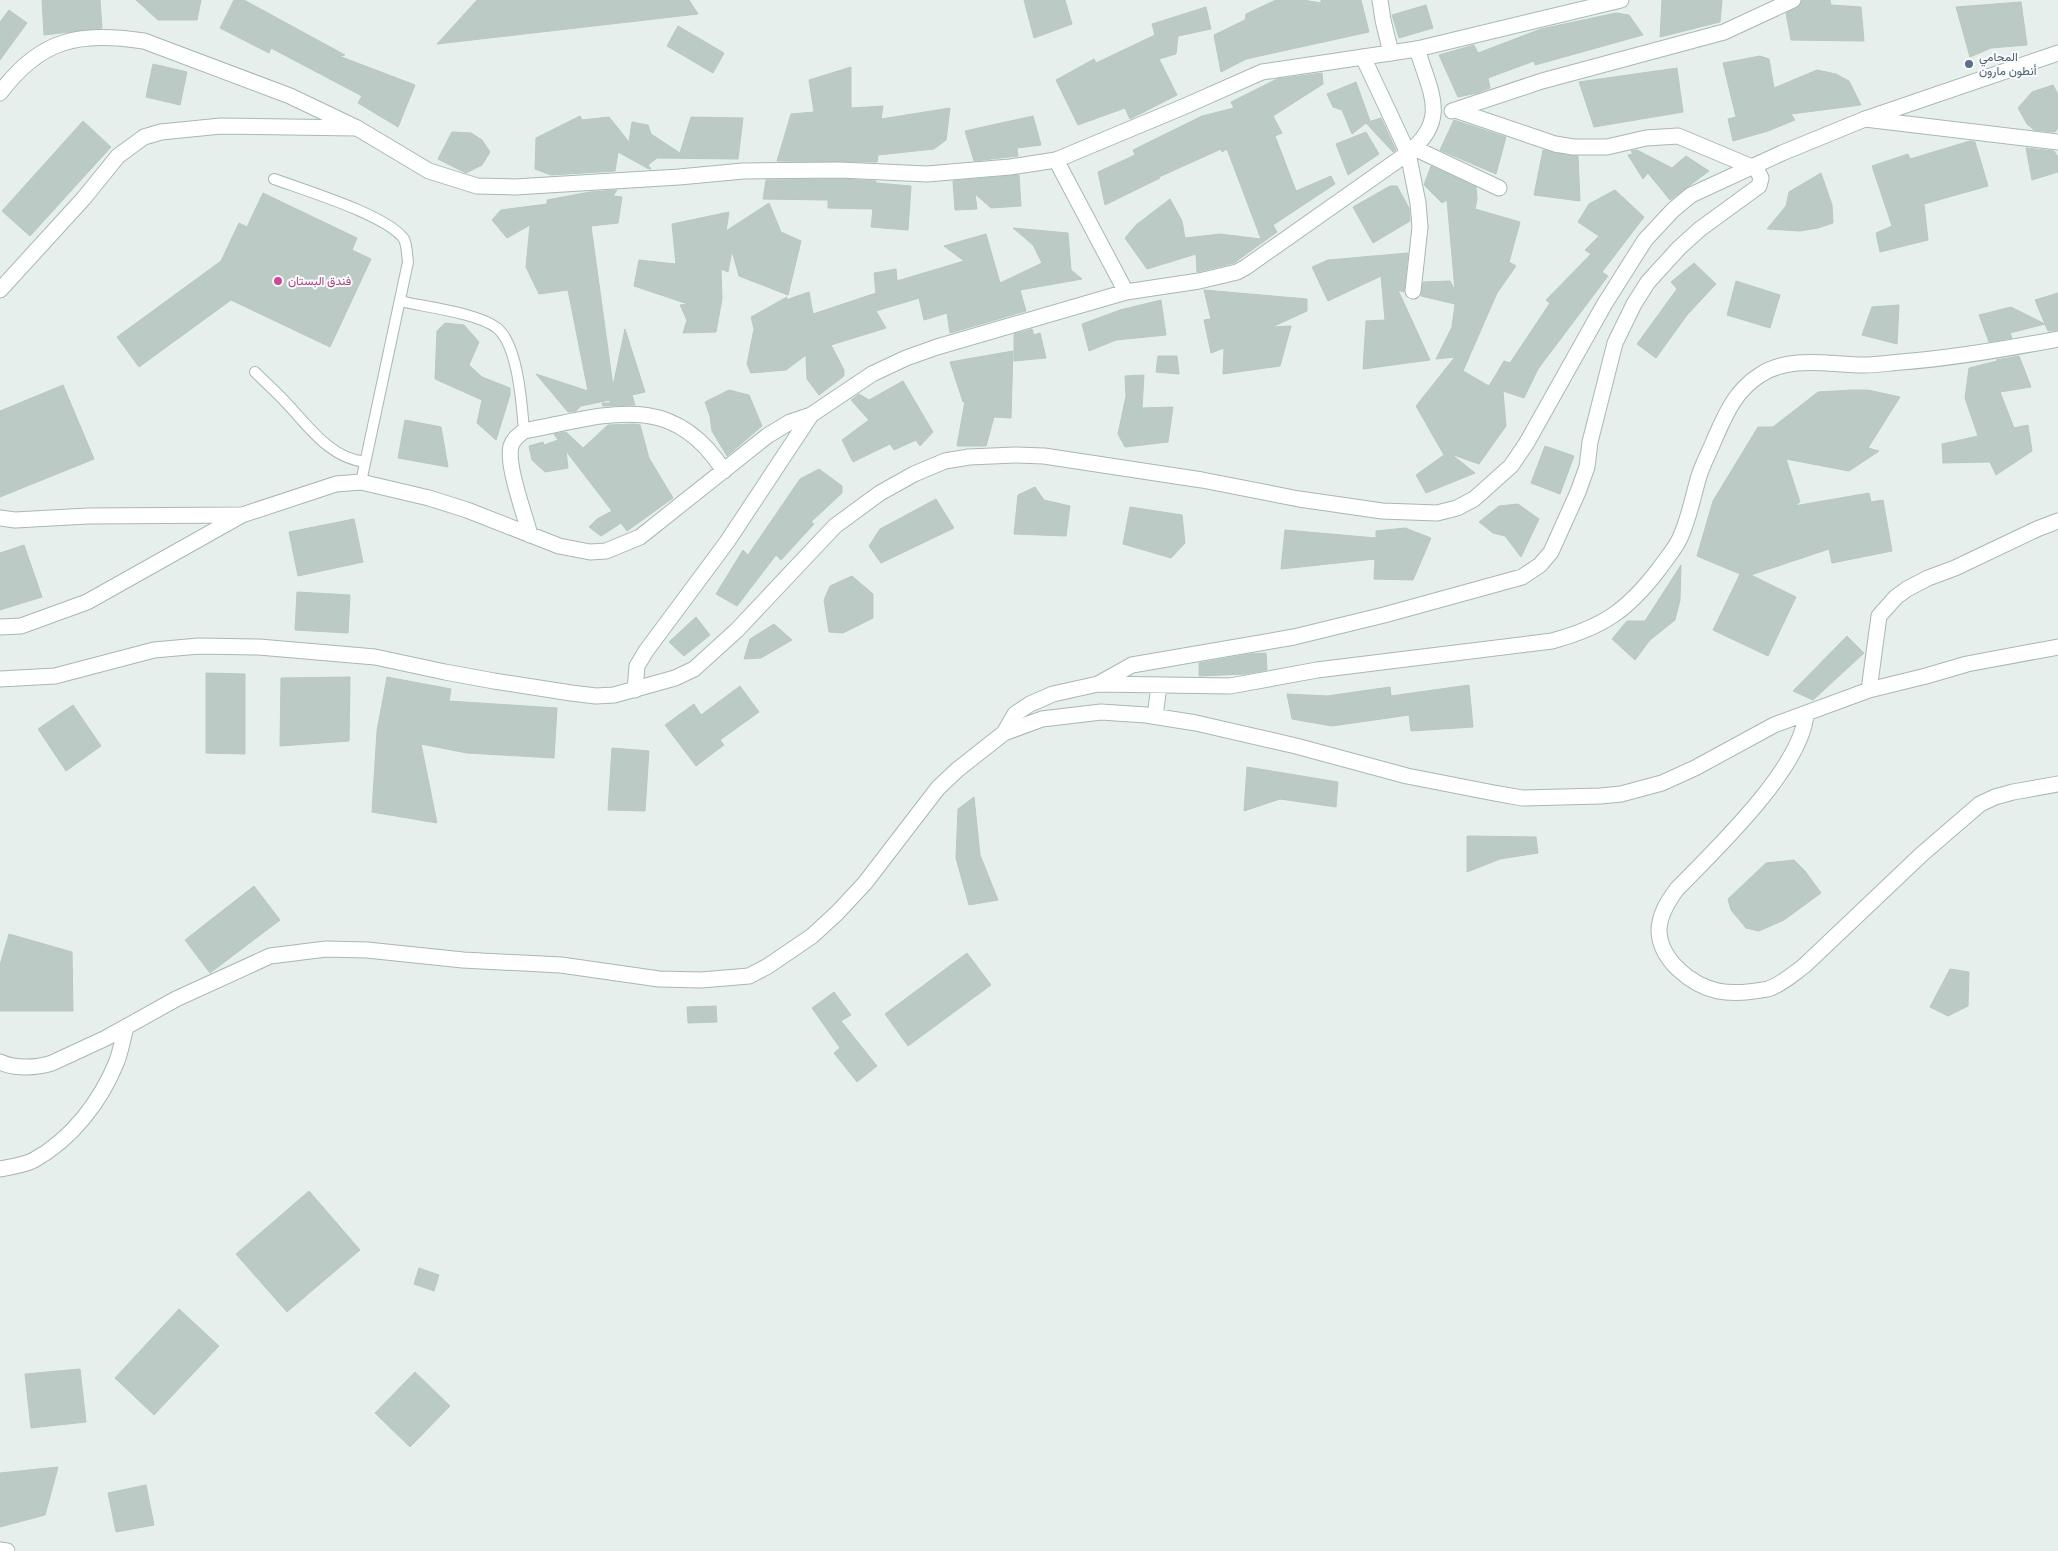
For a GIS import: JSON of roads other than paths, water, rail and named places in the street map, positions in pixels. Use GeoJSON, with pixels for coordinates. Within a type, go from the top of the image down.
{"type":"FeatureCollection","features":[{"type":"Feature","properties":{"kind":"street"},"geometry":{"type":"LineString","coordinates":[[1379,0],[1391,53]]}},
{"type":"Feature","properties":{"kind":"street"},"geometry":{"type":"LineString","coordinates":[[0,93],[11,78],[34,56],[55,45],[89,38],[123,38],[144,41],[290,96],[357,128],[429,171],[477,186],[575,185],[743,171],[840,170],[928,174],[1010,167],[1056,160],[1262,72],[1417,49],[1621,0]]}},
{"type":"Feature","properties":{"kind":"street"},"geometry":{"type":"LineString","coordinates":[[1434,118],[1551,78],[1724,32],[1793,0]]}},
{"type":"Feature","properties":{"kind":"street"},"geometry":{"type":"LineString","coordinates":[[0,627],[21,626],[87,602],[242,515],[336,484],[361,482],[429,498],[467,510],[559,546],[590,552],[606,551],[623,545],[640,537],[778,429],[812,415],[872,374],[906,358],[982,333],[1126,292],[1199,281],[1237,272],[1411,151],[1431,127],[1434,118],[1431,94],[1417,49]]}},
{"type":"Feature","properties":{"kind":"street"},"geometry":{"type":"LineString","coordinates":[[0,679],[55,676],[154,650],[199,646],[259,647],[375,657],[445,672],[596,696],[614,695],[676,678],[694,669],[737,630],[835,526],[880,493],[914,474],[945,461],[969,457],[1006,455],[1044,456],[1202,480],[1299,500],[1382,511],[1436,513],[1457,508],[1474,499],[1512,466],[1604,305],[1645,240],[1673,210],[1691,195],[1865,119],[2058,53]]}},
{"type":"Feature","properties":{"kind":"street"},"geometry":{"type":"LineString","coordinates":[[1363,57],[1411,151],[1420,227],[1413,291]]}},
{"type":"Feature","properties":{"kind":"street"},"geometry":{"type":"LineString","coordinates":[[1098,684],[1132,665],[1261,643],[1375,617],[1522,577],[1540,565],[1556,543],[1587,467],[1590,442],[1615,343],[1634,304],[1648,282],[1679,248],[1700,229],[1759,186],[1761,178],[1757,170],[1752,167],[1678,136],[1646,138],[1607,147],[1573,147],[1555,144],[1455,110]]}},
{"type":"Feature","properties":{"kind":"street"},"geometry":{"type":"LineString","coordinates":[[1865,119],[2058,142]]}},
{"type":"Feature","properties":{"kind":"street"},"geometry":{"type":"LineString","coordinates":[[0,290],[40,247],[118,156],[144,138],[161,132],[221,126],[357,128]]}},
{"type":"Feature","properties":{"kind":"street"},"geometry":{"type":"LineString","coordinates":[[1411,151],[1499,188]]}},
{"type":"Feature","properties":{"kind":"street"},"geometry":{"type":"LineString","coordinates":[[1056,160],[1126,292]]}},
{"type":"Feature","properties":{"kind":"street"},"geometry":{"type":"LineString","coordinates":[[0,275],[40,247]]}},
{"type":"Feature","properties":{"kind":"street"},"geometry":{"type":"LineString","coordinates":[[1004,733],[1015,714],[1030,704],[1053,694],[1098,684],[1230,686],[1317,670],[1552,641],[1597,626],[1612,617],[1637,595],[1676,544],[1680,537],[1699,474],[1728,409],[1743,388],[1761,374],[1774,368],[1795,363],[1832,362],[1863,365],[1901,362],[1998,350],[2058,339]]}},
{"type":"Feature","properties":{"kind":"street"},"geometry":{"type":"LineString","coordinates":[[530,535],[510,461],[511,446],[516,437],[524,431],[615,414],[645,414],[676,424],[689,431],[712,453],[724,471]]}},
{"type":"Feature","properties":{"kind":"street"},"geometry":{"type":"LineString","coordinates":[[635,690],[637,666],[646,651],[727,542],[812,415]]}},
{"type":"Feature","properties":{"kind":"street"},"geometry":{"type":"LineString","coordinates":[[0,518],[15,520],[88,516],[242,515]]}},
{"type":"Feature","properties":{"kind":"street"},"geometry":{"type":"LineString","coordinates":[[1869,690],[1879,616],[1896,598],[1907,589],[1928,578],[2058,521]]}},
{"type":"Feature","properties":{"kind":"street"},"geometry":{"type":"LineString","coordinates":[[0,1062],[13,1066],[45,1066],[93,1045],[184,995],[270,956],[326,950],[367,950],[463,960],[561,965],[659,979],[701,980],[749,976],[768,966],[812,936],[837,913],[864,883],[938,788],[968,760],[1004,733],[1042,719],[1102,712],[1155,716],[1196,723],[1296,746],[1407,776],[1522,798],[1600,796],[1621,794],[1647,787],[1695,768],[1774,725],[1869,690],[1967,664],[2058,648]]}},
{"type":"Feature","properties":{"kind":"street"},"geometry":{"type":"LineString","coordinates":[[1155,716],[1159,686]]}},
{"type":"Feature","properties":{"kind":"street"},"geometry":{"type":"LineString","coordinates":[[1806,713],[1802,729],[1789,760],[1774,782],[1677,889],[1666,904],[1662,916],[1659,930],[1662,945],[1670,960],[1691,979],[1717,991],[1749,992],[1770,988],[1784,981],[1804,966],[1922,854],[1980,804],[1996,796],[2058,784]]}},
{"type":"Feature","properties":{"kind":"street"},"geometry":{"type":"LineString","coordinates":[[0,1169],[32,1161],[60,1142],[84,1118],[103,1090],[117,1060],[126,1027]]}},
{"type":"Feature","properties":{"kind":"street"},"geometry":{"type":"LineString","coordinates":[[0,1550],[8,1551]]}},
{"type":"Feature","properties":{"kind":"lane"},"geometry":{"type":"LineString","coordinates":[[274,179],[368,214],[391,227],[404,240],[408,262],[361,482]]}},
{"type":"Feature","properties":{"kind":"lane"},"geometry":{"type":"LineString","coordinates":[[400,301],[475,318],[488,322],[498,329],[507,340],[516,368],[522,403],[524,431]]}},
{"type":"Feature","properties":{"kind":"lane"},"geometry":{"type":"LineString","coordinates":[[255,372],[291,408],[310,431],[333,450],[352,460],[365,462]]}},
{"type":"Feature","properties":{"kind":"place","name":"المحامي أنطون مارون"},"geometry":{"type":"Point","coordinates":[1969,64]}},
{"type":"Feature","properties":{"kind":"place","name":"فندق البستان"},"geometry":{"type":"Point","coordinates":[278,281]}}]}
